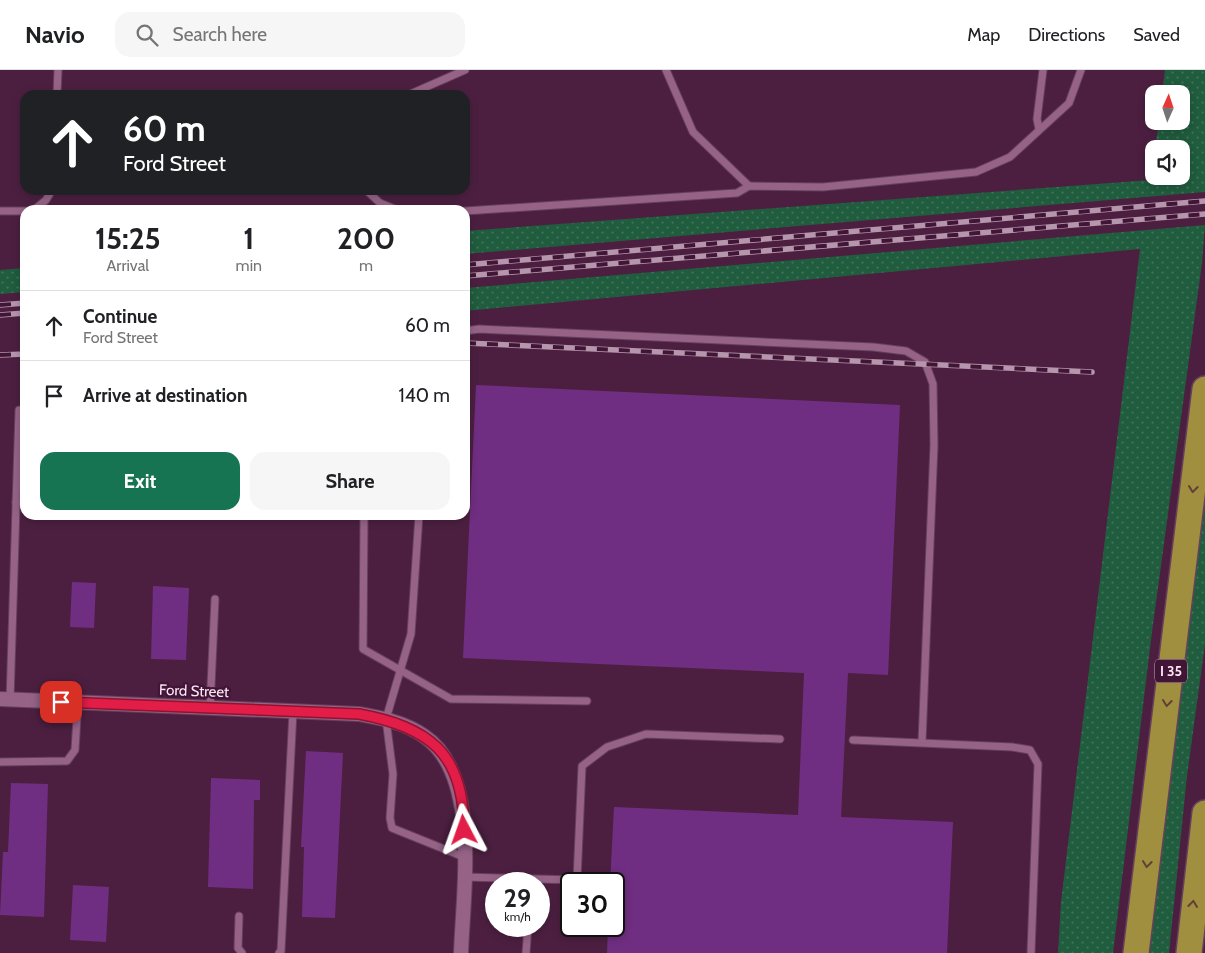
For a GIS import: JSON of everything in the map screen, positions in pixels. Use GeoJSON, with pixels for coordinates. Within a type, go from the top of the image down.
{"type":"FeatureCollection","features":[{"type":"Feature","properties":{"kind":"highway","name":"I 35"},"geometry":{"type":"LineString","coordinates":[[1136,953],[1205,389]]}},
{"type":"Feature","properties":{"kind":"highway"},"geometry":{"type":"LineString","coordinates":[[1189,953],[1205,814]]}},
{"type":"Feature","properties":{"kind":"street","name":"Ford Street"},"geometry":{"type":"LineString","coordinates":[[5,699],[359,714],[386,719],[409,727],[425,736],[439,750],[451,766],[460,790],[464,816],[461,953]]}},
{"type":"Feature","properties":{"kind":"lane"},"geometry":{"type":"LineString","coordinates":[[57,90],[58,70]]}},
{"type":"Feature","properties":{"kind":"lane"},"geometry":{"type":"LineString","coordinates":[[419,90],[465,70]]}},
{"type":"Feature","properties":{"kind":"lane"},"geometry":{"type":"LineString","coordinates":[[666,70],[693,132],[748,186]]}},
{"type":"Feature","properties":{"kind":"lane"},"geometry":{"type":"LineString","coordinates":[[1039,129],[1037,119],[1043,70]]}},
{"type":"Feature","properties":{"kind":"lane"},"geometry":{"type":"LineString","coordinates":[[470,211],[737,193],[748,186],[823,187],[976,172],[1010,157],[1069,103],[1081,70]]}},
{"type":"Feature","properties":{"kind":"lane"},"geometry":{"type":"LineString","coordinates":[[40,205],[49,195]]}},
{"type":"Feature","properties":{"kind":"lane"},"geometry":{"type":"LineString","coordinates":[[371,195],[385,205]]}},
{"type":"Feature","properties":{"kind":"lane"},"geometry":{"type":"LineString","coordinates":[[0,210],[20,211]]}},
{"type":"Feature","properties":{"kind":"lane"},"geometry":{"type":"LineString","coordinates":[[470,331],[489,329],[873,347],[906,352],[925,362],[933,384],[934,445],[922,742]]}},
{"type":"Feature","properties":{"kind":"lane"},"geometry":{"type":"LineString","coordinates":[[5,699],[19,410]]}},
{"type":"Feature","properties":{"kind":"lane"},"geometry":{"type":"LineString","coordinates":[[364,520],[363,649],[451,699],[587,701]]}},
{"type":"Feature","properties":{"kind":"lane"},"geometry":{"type":"LineString","coordinates":[[419,520],[411,634],[386,719],[393,774],[390,818],[392,828],[464,857]]}},
{"type":"Feature","properties":{"kind":"lane"},"geometry":{"type":"LineString","coordinates":[[210,708],[215,599]]}},
{"type":"Feature","properties":{"kind":"lane"},"geometry":{"type":"LineString","coordinates":[[0,762],[67,761],[75,750],[78,702]]}},
{"type":"Feature","properties":{"kind":"lane"},"geometry":{"type":"LineString","coordinates":[[279,953],[281,951],[293,711]]}},
{"type":"Feature","properties":{"kind":"lane"},"geometry":{"type":"LineString","coordinates":[[550,881],[577,880],[582,766],[607,747],[646,734],[780,739]]}},
{"type":"Feature","properties":{"kind":"lane"},"geometry":{"type":"LineString","coordinates":[[853,740],[1012,747],[1030,750],[1038,764],[1031,953]]}},
{"type":"Feature","properties":{"kind":"lane"},"geometry":{"type":"LineString","coordinates":[[463,877],[485,878]]}},
{"type":"Feature","properties":{"kind":"lane"},"geometry":{"type":"LineString","coordinates":[[238,916],[238,948],[242,953]]}},
{"type":"Feature","properties":{"kind":"lane"},"geometry":{"type":"LineString","coordinates":[[526,953],[527,937]]}},
{"type":"Feature","properties":{"kind":"green space"},"geometry":{"type":"Polygon","coordinates":[[[1165,70],[1205,70],[1205,192],[470,254],[470,231],[1145,180],[1145,185],[1190,185],[1190,140],[1156,140],[1158,130],[1190,130],[1190,85],[1163,85],[1165,70]]]}},
{"type":"Feature","properties":{"kind":"green space"},"geometry":{"type":"Polygon","coordinates":[[[1205,225],[1202,263],[1152,632],[1113,953],[1058,953],[1061,902],[1140,249],[470,311],[470,288],[1205,225]]]}},
{"type":"Feature","properties":{"kind":"green space"},"geometry":{"type":"Polygon","coordinates":[[[20,268],[20,292],[0,294],[0,270],[20,268]]]}},
{"type":"Feature","properties":{"kind":"green space"},"geometry":{"type":"Polygon","coordinates":[[[1205,481],[1205,644],[1187,776],[1169,953],[1147,953],[1205,481]]]}},
{"type":"Feature","properties":{"kind":"building"},"geometry":{"type":"Polygon","coordinates":[[[476,385],[900,405],[888,675],[848,673],[841,817],[953,822],[947,953],[607,953],[608,937],[625,937],[625,872],[611,872],[614,807],[798,815],[804,673],[463,658],[476,385]]]}},
{"type":"Feature","properties":{"kind":"building"},"geometry":{"type":"Polygon","coordinates":[[[72,582],[96,583],[94,628],[70,627],[72,582]]]}},
{"type":"Feature","properties":{"kind":"building"},"geometry":{"type":"Polygon","coordinates":[[[153,586],[189,588],[186,660],[151,659],[153,586]]]}},
{"type":"Feature","properties":{"kind":"building"},"geometry":{"type":"Polygon","coordinates":[[[306,751],[343,753],[335,918],[302,917],[304,847],[301,847],[306,751]]]}},
{"type":"Feature","properties":{"kind":"building"},"geometry":{"type":"Polygon","coordinates":[[[211,778],[260,780],[260,800],[254,800],[253,889],[208,887],[211,778]]]}},
{"type":"Feature","properties":{"kind":"building"},"geometry":{"type":"Polygon","coordinates":[[[11,783],[48,784],[44,917],[0,915],[3,852],[8,852],[11,783]]]}},
{"type":"Feature","properties":{"kind":"building"},"geometry":{"type":"Polygon","coordinates":[[[73,885],[109,887],[106,942],[70,940],[73,885]]]}},
{"type":"Feature","properties":{"kind":"railway"},"geometry":{"type":"LineString","coordinates":[[470,265],[1205,201]]}},
{"type":"Feature","properties":{"kind":"railway"},"geometry":{"type":"LineString","coordinates":[[470,276],[1205,214]]}},
{"type":"Feature","properties":{"kind":"railway"},"geometry":{"type":"LineString","coordinates":[[0,305],[20,303]]}},
{"type":"Feature","properties":{"kind":"railway"},"geometry":{"type":"LineString","coordinates":[[0,315],[20,313]]}},
{"type":"Feature","properties":{"kind":"railway"},"geometry":{"type":"LineString","coordinates":[[470,343],[1092,372]]}},
{"type":"Feature","properties":{"kind":"railway"},"geometry":{"type":"LineString","coordinates":[[0,355],[20,354]]}},
{"type":"Feature","properties":{"kind":"route"},"geometry":{"type":"LineString","coordinates":[[61,702],[359,714],[386,719],[409,727],[425,736],[451,766],[460,790],[464,830]]}}]}
